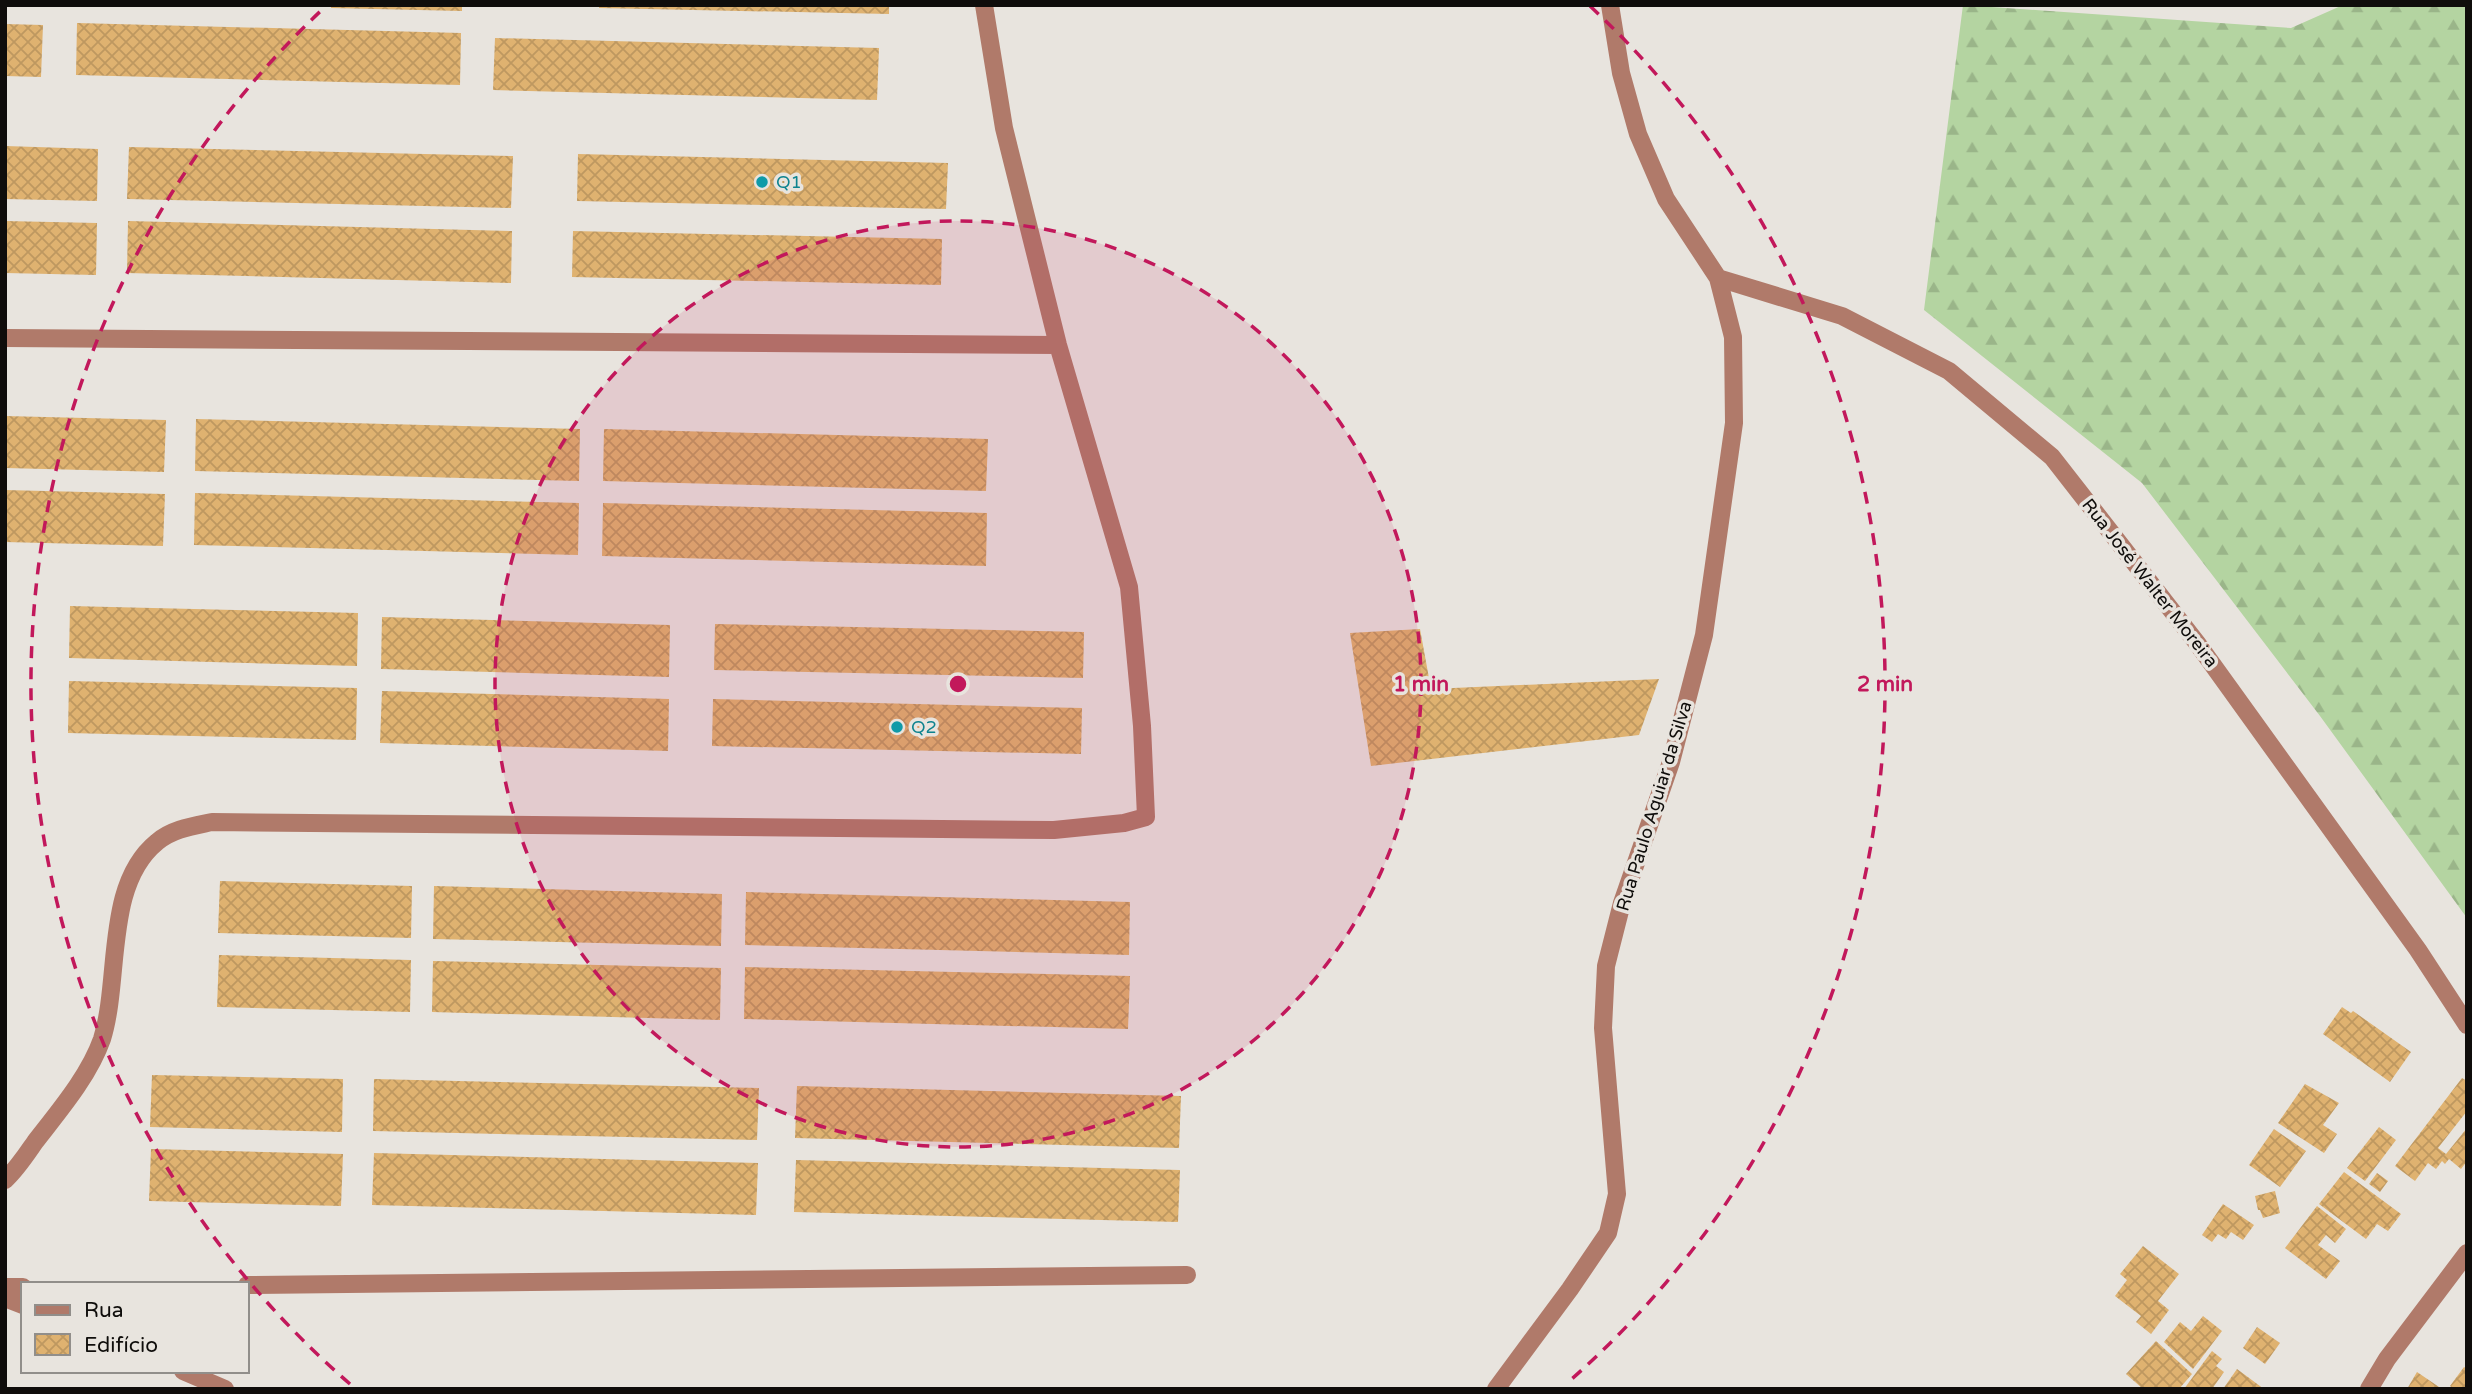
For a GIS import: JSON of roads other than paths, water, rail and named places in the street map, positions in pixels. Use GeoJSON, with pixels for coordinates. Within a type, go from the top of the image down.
{"type":"FeatureCollection","features":[{"type":"Feature","properties":{"kind":"street"},"geometry":{"type":"LineString","coordinates":[[5,1180],[74,1092],[101,1041],[111,1003],[121,902],[143,856],[158,841],[181,829],[212,822],[226,822],[1054,830],[1124,823],[1146,817],[1142,726],[1129,587],[1058,345],[1004,128],[984,5]]}},
{"type":"Feature","properties":{"kind":"street","name":"Rua Paulo Aguiar da Silva"},"geometry":{"type":"LineString","coordinates":[[1496,1389],[1608,1233],[1616,1194],[1604,1028],[1606,966],[1622,903],[1671,762],[1704,635],[1734,423],[1733,337],[1718,278],[1667,199],[1638,134],[1621,73],[1610,5]]}},
{"type":"Feature","properties":{"kind":"street","name":"Rua José Walter Moreira"},"geometry":{"type":"LineString","coordinates":[[1718,278],[1842,316],[1949,371],[2052,457],[2197,643],[2418,950],[2467,1025]]}},
{"type":"Feature","properties":{"kind":"street"},"geometry":{"type":"LineString","coordinates":[[5,338],[1058,345]]}},
{"type":"Feature","properties":{"kind":"street"},"geometry":{"type":"LineString","coordinates":[[2369,1389],[2387,1359],[2467,1253]]}},
{"type":"Feature","properties":{"kind":"street"},"geometry":{"type":"LineString","coordinates":[[248,1285],[1187,1275]]}},
{"type":"Feature","properties":{"kind":"street"},"geometry":{"type":"LineString","coordinates":[[188,1373],[225,1389]]}},
{"type":"Feature","properties":{"kind":"place","name":"Q1"},"geometry":{"type":"Point","coordinates":[762,182]}},
{"type":"Feature","properties":{"kind":"place","name":"Q2"},"geometry":{"type":"Point","coordinates":[897,727]}}]}
